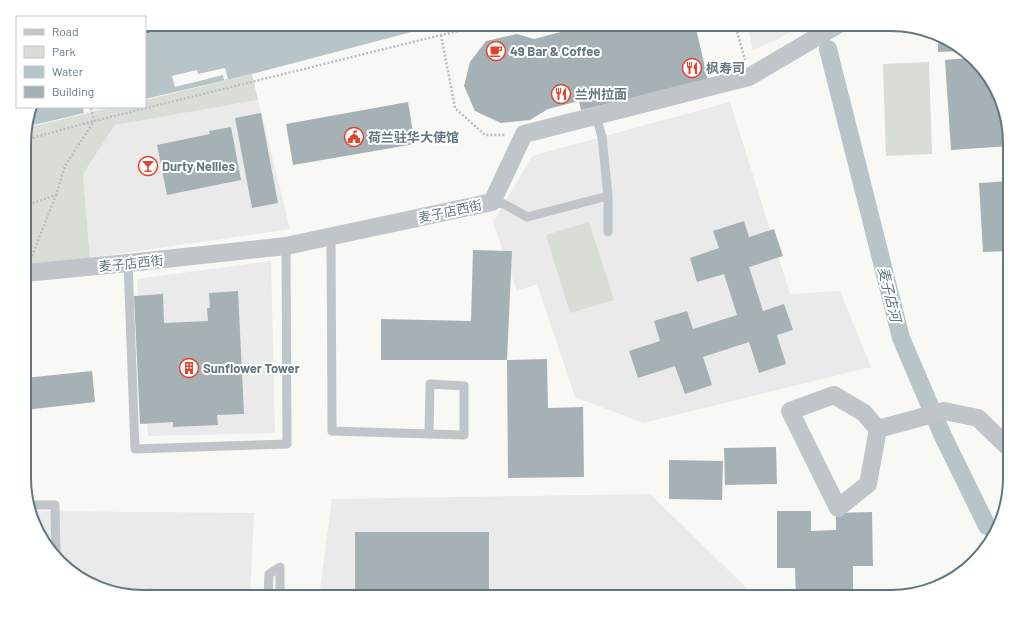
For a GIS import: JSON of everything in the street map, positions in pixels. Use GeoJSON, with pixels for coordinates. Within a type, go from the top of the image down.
{"type":"FeatureCollection","features":[{"type":"Feature","properties":{"kind":"street"},"geometry":{"type":"LineString","coordinates":[[524,134],[750,77],[827,31]]}},
{"type":"Feature","properties":{"kind":"street","name":"麦子店西街"},"geometry":{"type":"LineString","coordinates":[[31,272],[286,246],[492,202],[524,134]]}},
{"type":"Feature","properties":{"kind":"street"},"geometry":{"type":"LineString","coordinates":[[834,395],[864,413],[878,429],[868,484],[838,508],[790,411],[834,395]]}},
{"type":"Feature","properties":{"kind":"street"},"geometry":{"type":"LineString","coordinates":[[878,429],[944,411],[978,418],[1003,442]]}},
{"type":"Feature","properties":{"kind":"lane"},"geometry":{"type":"LineString","coordinates":[[596,116],[602,137],[608,196],[608,232]]}},
{"type":"Feature","properties":{"kind":"lane"},"geometry":{"type":"LineString","coordinates":[[492,202],[504,204],[527,217],[608,196]]}},
{"type":"Feature","properties":{"kind":"lane"},"geometry":{"type":"LineString","coordinates":[[331,236],[332,432],[464,435],[464,386],[430,384],[429,434]]}},
{"type":"Feature","properties":{"kind":"lane"},"geometry":{"type":"LineString","coordinates":[[128,263],[135,449],[287,444],[286,246]]}},
{"type":"Feature","properties":{"kind":"lane"},"geometry":{"type":"LineString","coordinates":[[34,505],[55,505],[56,548]]}},
{"type":"Feature","properties":{"kind":"lane"},"geometry":{"type":"LineString","coordinates":[[268,590],[269,574],[280,567],[280,590]]}},
{"type":"Feature","properties":{"kind":"path"},"geometry":{"type":"LineString","coordinates":[[31,138],[94,121],[457,31]]}},
{"type":"Feature","properties":{"kind":"path"},"geometry":{"type":"LineString","coordinates":[[737,31],[750,77]]}},
{"type":"Feature","properties":{"kind":"path"},"geometry":{"type":"LineString","coordinates":[[440,35],[455,108],[485,135],[524,134]]}},
{"type":"Feature","properties":{"kind":"path"},"geometry":{"type":"LineString","coordinates":[[31,258],[56,195],[65,166],[94,121],[90,108]]}},
{"type":"Feature","properties":{"kind":"path"},"geometry":{"type":"LineString","coordinates":[[31,204],[56,195]]}},
{"type":"Feature","properties":{"kind":"shaded area"},"geometry":{"type":"Polygon","coordinates":[[[749,31],[792,31],[778,39],[753,50],[749,31]]]}},
{"type":"Feature","properties":{"kind":"shaded area"},"geometry":{"type":"Polygon","coordinates":[[[258,100],[290,229],[90,258],[83,174],[115,125],[258,100]]]}},
{"type":"Feature","properties":{"kind":"shaded area"},"geometry":{"type":"Polygon","coordinates":[[[730,102],[790,294],[840,291],[871,367],[643,423],[575,397],[537,284],[517,291],[493,222],[532,156],[730,102]]]}},
{"type":"Feature","properties":{"kind":"shaded area"},"geometry":{"type":"Polygon","coordinates":[[[271,261],[275,433],[148,436],[137,279],[271,261]]]}},
{"type":"Feature","properties":{"kind":"shaded area"},"geometry":{"type":"Polygon","coordinates":[[[650,494],[749,590],[320,590],[332,499],[650,494]]]}},
{"type":"Feature","properties":{"kind":"shaded area"},"geometry":{"type":"Polygon","coordinates":[[[36,511],[254,513],[250,590],[143,590],[114,586],[87,575],[75,567],[54,546],[43,528],[36,511]]]}},
{"type":"Feature","properties":{"kind":"green space"},"geometry":{"type":"Polygon","coordinates":[[[929,62],[932,154],[886,156],[883,64],[929,62]]]}},
{"type":"Feature","properties":{"kind":"green space"},"geometry":{"type":"Polygon","coordinates":[[[252,74],[258,100],[115,125],[83,174],[90,258],[31,263],[31,143],[32,126],[110,108],[146,108],[146,100],[252,74]]]}},
{"type":"Feature","properties":{"kind":"green space"},"geometry":{"type":"Polygon","coordinates":[[[589,222],[614,300],[570,313],[546,235],[589,222]]]}},
{"type":"Feature","properties":{"kind":"water"},"geometry":{"type":"Polygon","coordinates":[[[146,31],[415,31],[252,74],[146,99],[146,31]]]}},
{"type":"Feature","properties":{"kind":"water"},"geometry":{"type":"Polygon","coordinates":[[[37,108],[106,108],[33,125],[37,108]]]}},
{"type":"Feature","properties":{"kind":"pier"},"geometry":{"type":"Polygon","coordinates":[[[225,68],[228,79],[224,80],[223,75],[175,87],[172,76],[197,70],[198,74],[225,68]]]}},
{"type":"Feature","properties":{"kind":"pier"},"geometry":{"type":"Polygon","coordinates":[[[83,108],[100,108],[100,109],[84,113],[83,108]]]}},
{"type":"Feature","properties":{"kind":"building"},"geometry":{"type":"Polygon","coordinates":[[[564,31],[697,31],[708,80],[581,110],[579,101],[548,109],[530,120],[501,123],[475,111],[464,86],[470,62],[486,41],[517,34],[534,39],[564,31]]]}},
{"type":"Feature","properties":{"kind":"building"},"geometry":{"type":"Polygon","coordinates":[[[938,42],[955,51],[938,52],[938,42]]]}},
{"type":"Feature","properties":{"kind":"building"},"geometry":{"type":"Polygon","coordinates":[[[964,58],[980,75],[988,87],[997,107],[1001,121],[1003,146],[951,150],[945,60],[964,58]]]}},
{"type":"Feature","properties":{"kind":"building"},"geometry":{"type":"Polygon","coordinates":[[[408,102],[415,144],[293,165],[286,124],[408,102]]]}},
{"type":"Feature","properties":{"kind":"building"},"geometry":{"type":"Polygon","coordinates":[[[261,113],[278,203],[252,208],[235,118],[261,113]]]}},
{"type":"Feature","properties":{"kind":"building"},"geometry":{"type":"Polygon","coordinates":[[[231,127],[241,180],[167,195],[157,145],[210,134],[209,131],[231,127]]]}},
{"type":"Feature","properties":{"kind":"building"},"geometry":{"type":"Polygon","coordinates":[[[1003,181],[1003,251],[983,252],[979,183],[1003,181]]]}},
{"type":"Feature","properties":{"kind":"building"},"geometry":{"type":"Polygon","coordinates":[[[744,221],[749,237],[774,229],[783,256],[749,267],[763,311],[784,304],[793,330],[777,335],[786,364],[759,373],[749,342],[703,357],[712,385],[685,394],[675,366],[638,378],[629,351],[660,341],[654,321],[687,311],[693,329],[737,315],[724,274],[697,282],[690,258],[719,248],[713,231],[744,221]]]}},
{"type":"Feature","properties":{"kind":"building"},"geometry":{"type":"Polygon","coordinates":[[[473,250],[512,251],[507,360],[381,360],[381,319],[471,321],[473,250]]]}},
{"type":"Feature","properties":{"kind":"building","name":"Sunflower Tower"},"geometry":{"type":"Polygon","coordinates":[[[238,291],[244,414],[217,415],[218,425],[173,427],[173,422],[140,424],[134,296],[163,294],[164,323],[208,321],[207,308],[210,308],[209,293],[238,291]]]}},
{"type":"Feature","properties":{"kind":"building"},"geometry":{"type":"Polygon","coordinates":[[[547,359],[548,408],[583,407],[584,477],[508,478],[507,360],[547,359]]]}},
{"type":"Feature","properties":{"kind":"building"},"geometry":{"type":"Polygon","coordinates":[[[92,371],[95,402],[31,409],[31,377],[92,371]]]}},
{"type":"Feature","properties":{"kind":"building"},"geometry":{"type":"Polygon","coordinates":[[[776,447],[777,484],[725,485],[724,448],[776,447]]]}},
{"type":"Feature","properties":{"kind":"building"},"geometry":{"type":"Polygon","coordinates":[[[669,460],[723,461],[722,500],[669,499],[669,460]]]}},
{"type":"Feature","properties":{"kind":"building"},"geometry":{"type":"Polygon","coordinates":[[[777,511],[811,511],[811,531],[836,530],[836,513],[872,512],[873,566],[853,566],[853,590],[796,590],[795,568],[777,568],[777,511]]]}},
{"type":"Feature","properties":{"kind":"building"},"geometry":{"type":"Polygon","coordinates":[[[355,532],[489,532],[489,590],[355,590],[355,532]]]}},
{"type":"Feature","properties":{"kind":"waterway","name":"麦子店河"},"geometry":{"type":"LineString","coordinates":[[828,49],[901,338],[942,434],[987,526]]}},
{"type":"Feature","properties":{"kind":"ferry route"},"geometry":{"type":"LineString","coordinates":[[146,33],[153,31]]}},
{"type":"Feature","properties":{"kind":"place","name":"49 Bar & Coffee"},"geometry":{"type":"Point","coordinates":[496,51]}},
{"type":"Feature","properties":{"kind":"place","name":"枫寿司"},"geometry":{"type":"Point","coordinates":[692,68]}},
{"type":"Feature","properties":{"kind":"place","name":"兰州拉面"},"geometry":{"type":"Point","coordinates":[561,94]}},
{"type":"Feature","properties":{"kind":"place","name":"荷兰驻华大使馆"},"geometry":{"type":"Point","coordinates":[354,137]}},
{"type":"Feature","properties":{"kind":"place","name":"Durty Nellies"},"geometry":{"type":"Point","coordinates":[148,166]}},
{"type":"Feature","properties":{"kind":"place","name":"Sunflower Tower"},"geometry":{"type":"Point","coordinates":[189,368]}}]}
